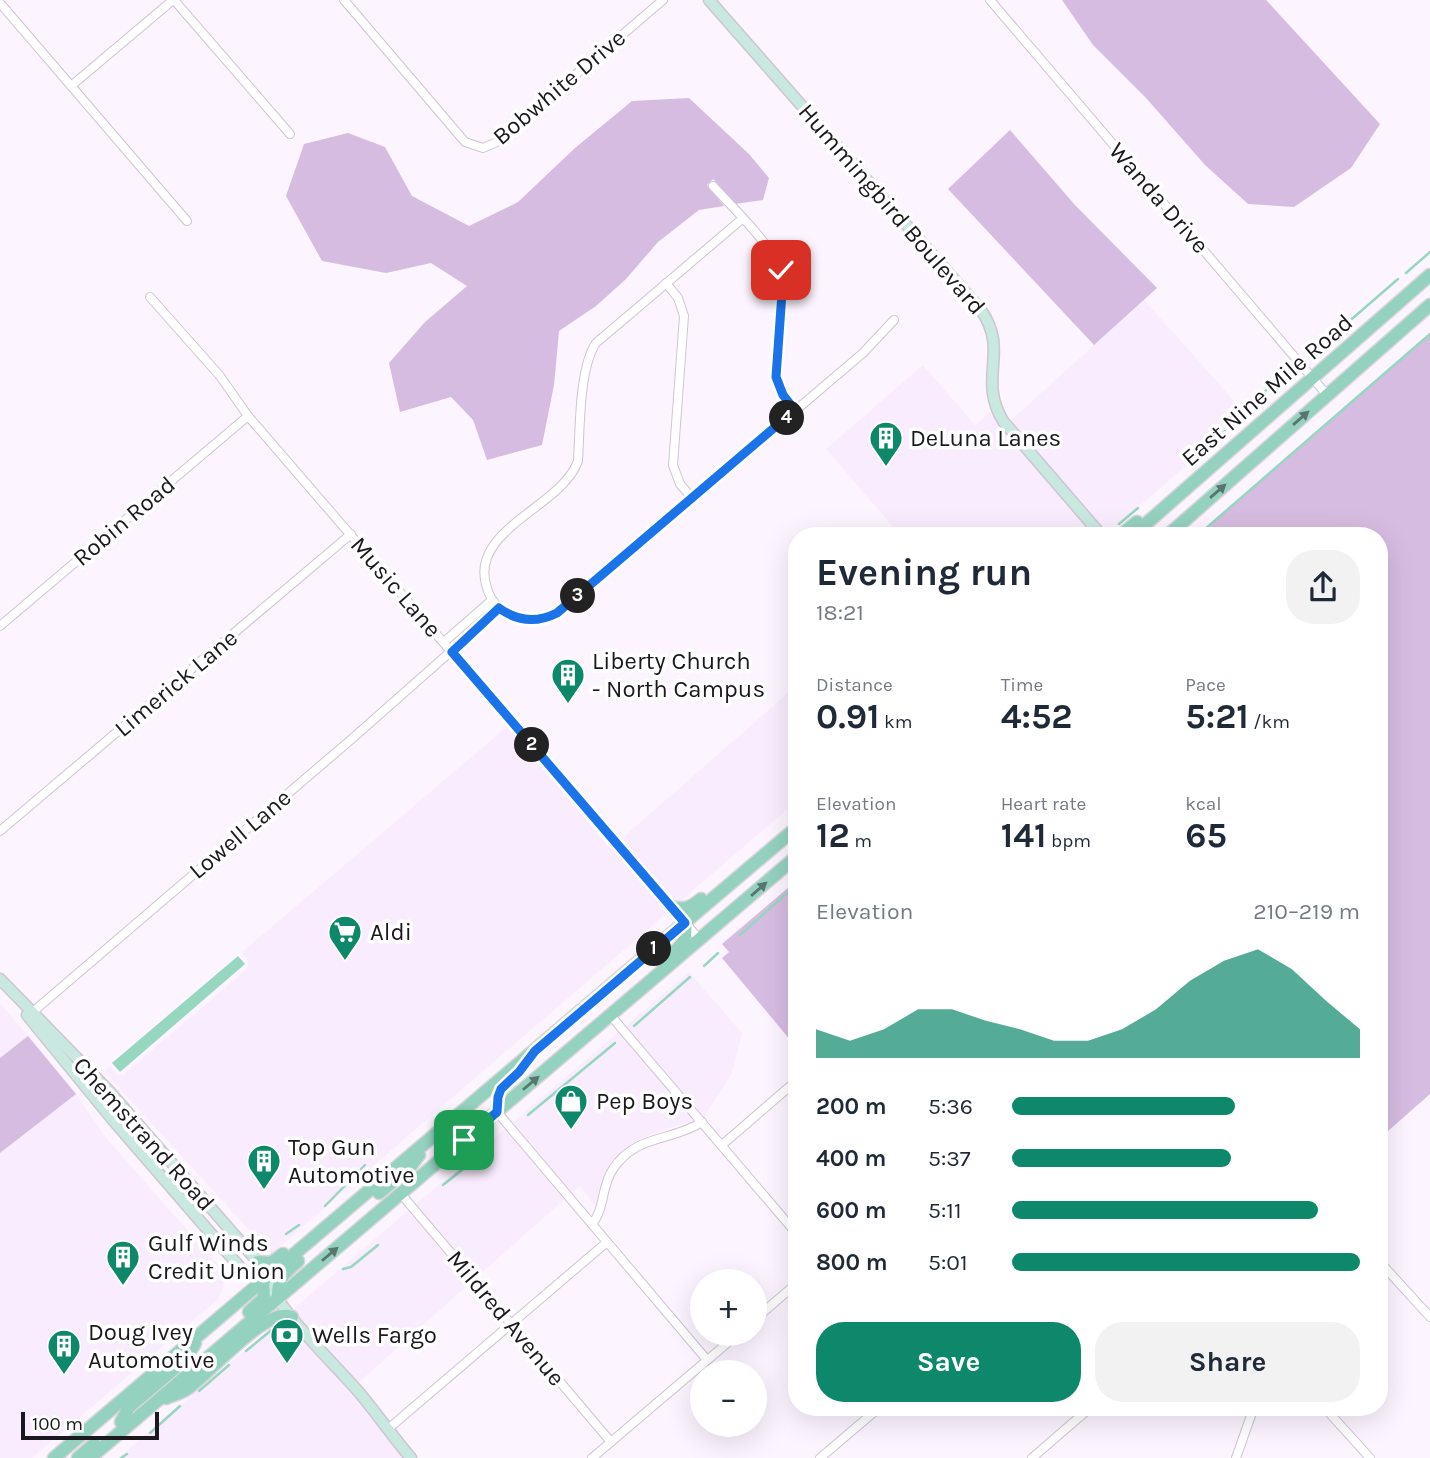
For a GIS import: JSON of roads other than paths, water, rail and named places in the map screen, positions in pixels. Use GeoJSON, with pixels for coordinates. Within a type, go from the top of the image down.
{"type":"FeatureCollection","features":[{"type":"Feature","properties":{"kind":"main road","name":"East Nine Mile Road"},"geometry":{"type":"LineString","coordinates":[[1142,527],[1257,426],[1332,352],[1371,327],[1430,275]]}},
{"type":"Feature","properties":{"kind":"main road"},"geometry":{"type":"LineString","coordinates":[[1362,365],[1377,343],[1430,296]]}},
{"type":"Feature","properties":{"kind":"main road","name":"East Nine Mile Road"},"geometry":{"type":"LineString","coordinates":[[1177,527],[1430,307]]}},
{"type":"Feature","properties":{"kind":"main road"},"geometry":{"type":"LineString","coordinates":[[1131,527],[1311,375]]}},
{"type":"Feature","properties":{"kind":"main road"},"geometry":{"type":"LineString","coordinates":[[1154,527],[1246,446],[1257,426]]}},
{"type":"Feature","properties":{"kind":"main road"},"geometry":{"type":"LineString","coordinates":[[54,1458],[788,835]]}},
{"type":"Feature","properties":{"kind":"main road"},"geometry":{"type":"LineString","coordinates":[[672,907],[691,907],[740,866],[772,849]]}},
{"type":"Feature","properties":{"kind":"main road"},"geometry":{"type":"LineString","coordinates":[[90,1458],[788,864]]}},
{"type":"Feature","properties":{"kind":"main road"},"geometry":{"type":"LineString","coordinates":[[611,1016],[617,1001],[680,947],[686,936],[685,923]]}},
{"type":"Feature","properties":{"kind":"main road"},"geometry":{"type":"LineString","coordinates":[[542,1030],[550,1027],[637,954],[656,947]]}},
{"type":"Feature","properties":{"kind":"main road"},"geometry":{"type":"LineString","coordinates":[[497,1112],[501,1089],[535,1051]]}},
{"type":"Feature","properties":{"kind":"main road"},"geometry":{"type":"LineString","coordinates":[[258,1262],[271,1263],[281,1256],[497,1073],[519,1063]]}},
{"type":"Feature","properties":{"kind":"main road"},"geometry":{"type":"LineString","coordinates":[[278,1298],[277,1285],[289,1268],[410,1167],[429,1139]]}},
{"type":"Feature","properties":{"kind":"main road"},"geometry":{"type":"LineString","coordinates":[[78,1458],[253,1309],[264,1298],[263,1280]]}},
{"type":"Feature","properties":{"kind":"main road"},"geometry":{"type":"LineString","coordinates":[[153,1404],[186,1389],[262,1324],[285,1314],[292,1317]]}},
{"type":"Feature","properties":{"kind":"main road"},"geometry":{"type":"LineString","coordinates":[[121,1422],[129,1407],[186,1359],[201,1333]]}},
{"type":"Feature","properties":{"kind":"main road"},"geometry":{"type":"LineString","coordinates":[[66,1458],[94,1431],[98,1421]]}},
{"type":"Feature","properties":{"kind":"street"},"geometry":{"type":"LineString","coordinates":[[71,86],[173,0],[290,134]]}},
{"type":"Feature","properties":{"kind":"street","name":"Bobwhite Drive"},"geometry":{"type":"LineString","coordinates":[[344,0],[465,142],[483,148],[497,142],[663,0]]}},
{"type":"Feature","properties":{"kind":"street","name":"Hummingbird Boulevard"},"geometry":{"type":"LineString","coordinates":[[709,0],[981,310],[992,329],[995,341],[991,387],[997,410],[1003,421],[1094,527]]}},
{"type":"Feature","properties":{"kind":"street","name":"Wanda Drive"},"geometry":{"type":"LineString","coordinates":[[990,0],[1327,395]]}},
{"type":"Feature","properties":{"kind":"street"},"geometry":{"type":"LineString","coordinates":[[0,3],[187,221]]}},
{"type":"Feature","properties":{"kind":"street"},"geometry":{"type":"LineString","coordinates":[[713,186],[773,254],[781,270],[783,279],[776,377],[783,395],[795,410]]}},
{"type":"Feature","properties":{"kind":"street"},"geometry":{"type":"LineString","coordinates":[[742,219],[596,343],[590,352],[575,470],[497,540],[486,557],[485,585],[499,608],[517,618],[527,620],[538,620],[557,613],[863,353],[894,320]]}},
{"type":"Feature","properties":{"kind":"street"},"geometry":{"type":"LineString","coordinates":[[666,283],[678,298],[684,316],[673,465],[680,484],[692,498]]}},
{"type":"Feature","properties":{"kind":"street","name":"Music Lane"},"geometry":{"type":"LineString","coordinates":[[150,297],[220,376],[248,415],[700,940]]}},
{"type":"Feature","properties":{"kind":"street","name":"Robin Road"},"geometry":{"type":"LineString","coordinates":[[0,625],[248,415]]}},
{"type":"Feature","properties":{"kind":"street","name":"Limerick Lane"},"geometry":{"type":"LineString","coordinates":[[0,831],[351,534]]}},
{"type":"Feature","properties":{"kind":"street"},"geometry":{"type":"LineString","coordinates":[[444,642],[492,600]]}},
{"type":"Feature","properties":{"kind":"street","name":"Lowell Lane"},"geometry":{"type":"LineString","coordinates":[[30,1014],[452,652],[499,608]]}},
{"type":"Feature","properties":{"kind":"street","name":"Chemstrand Road"},"geometry":{"type":"LineString","coordinates":[[0,980],[121,1129],[245,1273],[263,1280]]}},
{"type":"Feature","properties":{"kind":"street","name":"Chemstrand Road"},"geometry":{"type":"LineString","coordinates":[[30,1014],[110,1092],[258,1262],[263,1280],[411,1458]]}},
{"type":"Feature","properties":{"kind":"street"},"geometry":{"type":"LineString","coordinates":[[611,1016],[788,1223]]}},
{"type":"Feature","properties":{"kind":"street"},"geometry":{"type":"LineString","coordinates":[[722,1145],[788,1088]]}},
{"type":"Feature","properties":{"kind":"street"},"geometry":{"type":"LineString","coordinates":[[497,1112],[707,1360],[724,1346]]}},
{"type":"Feature","properties":{"kind":"street"},"geometry":{"type":"LineString","coordinates":[[592,1224],[599,1213],[606,1183],[621,1159],[641,1144],[702,1122]]}},
{"type":"Feature","properties":{"kind":"street","name":"Mildred Avenue"},"geometry":{"type":"LineString","coordinates":[[401,1194],[611,1442]]}},
{"type":"Feature","properties":{"kind":"street"},"geometry":{"type":"LineString","coordinates":[[388,1429],[607,1242]]}},
{"type":"Feature","properties":{"kind":"street"},"geometry":{"type":"LineString","coordinates":[[1388,1270],[1430,1317]]}},
{"type":"Feature","properties":{"kind":"street"},"geometry":{"type":"LineString","coordinates":[[767,1309],[788,1291]]}},
{"type":"Feature","properties":{"kind":"street"},"geometry":{"type":"LineString","coordinates":[[592,1458],[690,1375]]}},
{"type":"Feature","properties":{"kind":"street"},"geometry":{"type":"LineString","coordinates":[[820,1458],[869,1416]]}},
{"type":"Feature","properties":{"kind":"street"},"geometry":{"type":"LineString","coordinates":[[1034,1457],[1081,1416]]}},
{"type":"Feature","properties":{"kind":"street"},"geometry":{"type":"LineString","coordinates":[[1236,1458],[1251,1416]]}},
{"type":"Feature","properties":{"kind":"street"},"geometry":{"type":"LineString","coordinates":[[1332,1416],[1370,1458]]}},
{"type":"Feature","properties":{"kind":"waterway"},"geometry":{"type":"LineString","coordinates":[[1406,273],[1430,252]]}},
{"type":"Feature","properties":{"kind":"waterway"},"geometry":{"type":"LineString","coordinates":[[1346,324],[1398,279]]}},
{"type":"Feature","properties":{"kind":"waterway"},"geometry":{"type":"LineString","coordinates":[[1310,351],[1338,330]]}},
{"type":"Feature","properties":{"kind":"waterway"},"geometry":{"type":"LineString","coordinates":[[1207,527],[1430,334]]}},
{"type":"Feature","properties":{"kind":"waterway"},"geometry":{"type":"LineString","coordinates":[[1237,421],[1271,385]]}},
{"type":"Feature","properties":{"kind":"waterway"},"geometry":{"type":"LineString","coordinates":[[1209,445],[1225,431]]}},
{"type":"Feature","properties":{"kind":"waterway"},"geometry":{"type":"LineString","coordinates":[[1119,524],[1138,508]]}},
{"type":"Feature","properties":{"kind":"waterway"},"geometry":{"type":"LineString","coordinates":[[740,935],[788,892]]}},
{"type":"Feature","properties":{"kind":"waterway"},"geometry":{"type":"LineString","coordinates":[[704,966],[718,953]]}},
{"type":"Feature","properties":{"kind":"waterway"},"geometry":{"type":"LineString","coordinates":[[634,1026],[690,977]]}},
{"type":"Feature","properties":{"kind":"waterway"},"geometry":{"type":"LineString","coordinates":[[528,1115],[615,1043]]}},
{"type":"Feature","properties":{"kind":"waterway"},"geometry":{"type":"LineString","coordinates":[[443,1185],[478,1157]]}},
{"type":"Feature","properties":{"kind":"waterway"},"geometry":{"type":"LineString","coordinates":[[325,1206],[365,1165]]}},
{"type":"Feature","properties":{"kind":"waterway"},"geometry":{"type":"LineString","coordinates":[[286,1234],[299,1225]]}},
{"type":"Feature","properties":{"kind":"waterway"},"geometry":{"type":"LineString","coordinates":[[343,1269],[351,1267],[378,1245]]}},
{"type":"Feature","properties":{"kind":"waterway"},"geometry":{"type":"LineString","coordinates":[[246,1351],[274,1328]]}},
{"type":"Feature","properties":{"kind":"waterway"},"geometry":{"type":"LineString","coordinates":[[199,1391],[229,1365]]}},
{"type":"Feature","properties":{"kind":"waterway"},"geometry":{"type":"LineString","coordinates":[[150,1433],[180,1406]]}},
{"type":"Feature","properties":{"kind":"waterway"},"geometry":{"type":"LineString","coordinates":[[121,1458],[127,1454]]}},
{"type":"Feature","properties":{"kind":"place","name":"DeLuna Lanes"},"geometry":{"type":"Point","coordinates":[886,468]}},
{"type":"Feature","properties":{"kind":"place","name":"Liberty Church - North Campus"},"geometry":{"type":"Point","coordinates":[568,705]}},
{"type":"Feature","properties":{"kind":"place","name":"Aldi"},"geometry":{"type":"Point","coordinates":[345,962]}},
{"type":"Feature","properties":{"kind":"place","name":"Pep Boys"},"geometry":{"type":"Point","coordinates":[571,1131]}},
{"type":"Feature","properties":{"kind":"place","name":"Top Gun Automotive"},"geometry":{"type":"Point","coordinates":[264,1191]}},
{"type":"Feature","properties":{"kind":"place","name":"Gulf Winds Credit Union"},"geometry":{"type":"Point","coordinates":[123,1287]}},
{"type":"Feature","properties":{"kind":"place","name":"Wells Fargo"},"geometry":{"type":"Point","coordinates":[287,1365]}},
{"type":"Feature","properties":{"kind":"place","name":"Doug Ivey Automotive"},"geometry":{"type":"Point","coordinates":[64,1376]}}]}
